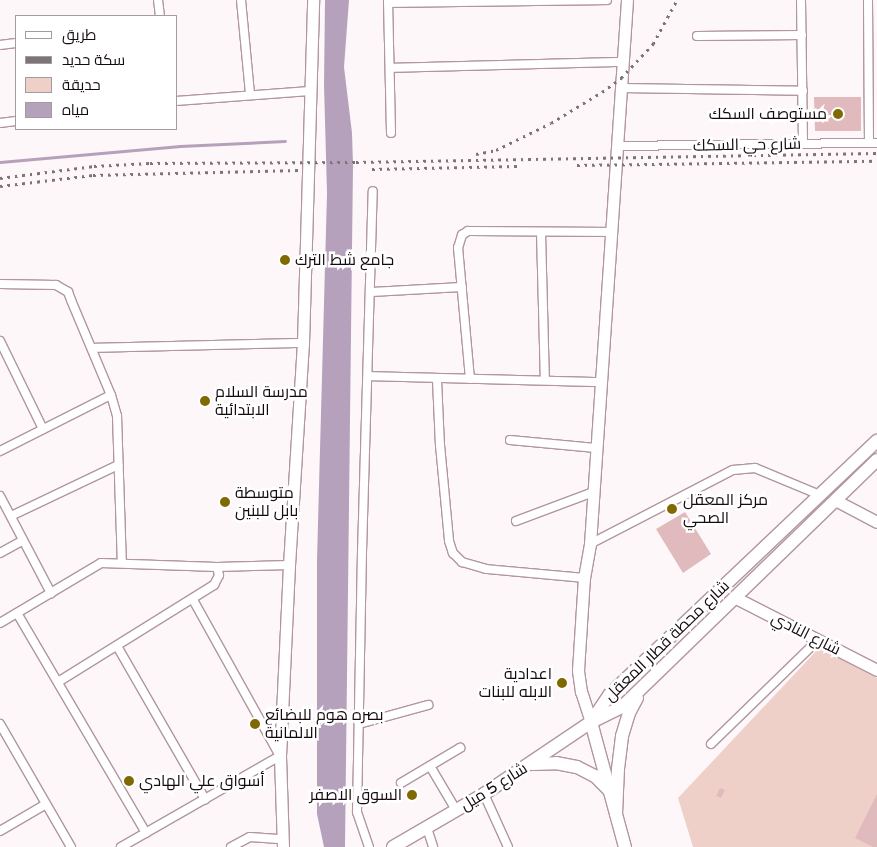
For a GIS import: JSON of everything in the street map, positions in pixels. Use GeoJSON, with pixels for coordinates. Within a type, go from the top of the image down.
{"type":"FeatureCollection","features":[{"type":"Feature","properties":{"kind":"main road","name":"شارع محطة قطار المعقل"},"geometry":{"type":"LineString","coordinates":[[591,722],[610,694],[877,441]]}},
{"type":"Feature","properties":{"kind":"main road","name":"شارع محطة قطار المعقل"},"geometry":{"type":"LineString","coordinates":[[591,722],[622,707],[877,460]]}},
{"type":"Feature","properties":{"kind":"main road"},"geometry":{"type":"LineString","coordinates":[[616,814],[618,768],[622,736],[629,713],[643,687]]}},
{"type":"Feature","properties":{"kind":"main road","name":"شارع 5 ميل"},"geometry":{"type":"LineString","coordinates":[[393,847],[484,794],[591,722]]}},
{"type":"Feature","properties":{"kind":"main road"},"geometry":{"type":"LineString","coordinates":[[591,722],[625,847]]}},
{"type":"Feature","properties":{"kind":"main road"},"geometry":{"type":"LineString","coordinates":[[530,764],[556,763],[577,766],[596,776],[611,793]]}},
{"type":"Feature","properties":{"kind":"street"},"geometry":{"type":"LineString","coordinates":[[158,0],[160,15]]}},
{"type":"Feature","properties":{"kind":"street"},"geometry":{"type":"LineString","coordinates":[[241,0],[250,94]]}},
{"type":"Feature","properties":{"kind":"street"},"geometry":{"type":"LineString","coordinates":[[231,847],[250,837],[282,843],[280,756],[288,565],[303,343],[313,0]]}},
{"type":"Feature","properties":{"kind":"street"},"geometry":{"type":"LineString","coordinates":[[391,133],[388,2],[607,0]]}},
{"type":"Feature","properties":{"kind":"street"},"geometry":{"type":"LineString","coordinates":[[591,722],[581,692],[578,670],[584,578],[590,544],[626,0]]}},
{"type":"Feature","properties":{"kind":"street"},"geometry":{"type":"LineString","coordinates":[[801,0],[804,144]]}},
{"type":"Feature","properties":{"kind":"street"},"geometry":{"type":"LineString","coordinates":[[868,0],[868,95],[873,143]]}},
{"type":"Feature","properties":{"kind":"street"},"geometry":{"type":"LineString","coordinates":[[868,14],[877,14]]}},
{"type":"Feature","properties":{"kind":"street"},"geometry":{"type":"LineString","coordinates":[[697,36],[802,35]]}},
{"type":"Feature","properties":{"kind":"street"},"geometry":{"type":"LineString","coordinates":[[868,40],[877,40]]}},
{"type":"Feature","properties":{"kind":"street"},"geometry":{"type":"LineString","coordinates":[[0,45],[15,43]]}},
{"type":"Feature","properties":{"kind":"street"},"geometry":{"type":"LineString","coordinates":[[390,68],[622,62]]}},
{"type":"Feature","properties":{"kind":"street"},"geometry":{"type":"LineString","coordinates":[[868,67],[877,67]]}},
{"type":"Feature","properties":{"kind":"street"},"geometry":{"type":"LineString","coordinates":[[621,88],[803,91]]}},
{"type":"Feature","properties":{"kind":"street"},"geometry":{"type":"LineString","coordinates":[[178,101],[310,91]]}},
{"type":"Feature","properties":{"kind":"street"},"geometry":{"type":"LineString","coordinates":[[868,95],[877,95]]}},
{"type":"Feature","properties":{"kind":"street"},"geometry":{"type":"LineString","coordinates":[[0,123],[15,121]]}},
{"type":"Feature","properties":{"kind":"street","name":"شارع حي السكك"},"geometry":{"type":"LineString","coordinates":[[617,146],[873,143]]}},
{"type":"Feature","properties":{"kind":"street"},"geometry":{"type":"LineString","coordinates":[[369,847],[357,812],[373,192]]}},
{"type":"Feature","properties":{"kind":"street"},"geometry":{"type":"LineString","coordinates":[[470,379],[458,248],[462,235],[468,231],[610,232]]}},
{"type":"Feature","properties":{"kind":"street"},"geometry":{"type":"LineString","coordinates":[[541,232],[545,380]]}},
{"type":"Feature","properties":{"kind":"street"},"geometry":{"type":"LineString","coordinates":[[0,284],[48,283],[63,288],[68,292],[111,395],[118,432],[122,563]]}},
{"type":"Feature","properties":{"kind":"street"},"geometry":{"type":"LineString","coordinates":[[370,292],[462,287]]}},
{"type":"Feature","properties":{"kind":"street"},"geometry":{"type":"LineString","coordinates":[[0,341],[43,429]]}},
{"type":"Feature","properties":{"kind":"street"},"geometry":{"type":"LineString","coordinates":[[92,348],[303,343]]}},
{"type":"Feature","properties":{"kind":"street"},"geometry":{"type":"LineString","coordinates":[[368,376],[437,380],[600,382]]}},
{"type":"Feature","properties":{"kind":"street"},"geometry":{"type":"LineString","coordinates":[[437,380],[440,445],[449,541],[453,553],[462,562],[486,568],[584,578]]}},
{"type":"Feature","properties":{"kind":"street"},"geometry":{"type":"LineString","coordinates":[[0,451],[111,395]]}},
{"type":"Feature","properties":{"kind":"street"},"geometry":{"type":"LineString","coordinates":[[510,440],[596,448]]}},
{"type":"Feature","properties":{"kind":"street"},"geometry":{"type":"LineString","coordinates":[[11,516],[118,466]]}},
{"type":"Feature","properties":{"kind":"street"},"geometry":{"type":"LineString","coordinates":[[590,544],[733,470],[756,468],[820,495]]}},
{"type":"Feature","properties":{"kind":"street"},"geometry":{"type":"LineString","coordinates":[[516,521],[593,492]]}},
{"type":"Feature","properties":{"kind":"street"},"geometry":{"type":"LineString","coordinates":[[0,496],[50,593]]}},
{"type":"Feature","properties":{"kind":"street"},"geometry":{"type":"LineString","coordinates":[[835,500],[877,522]]}},
{"type":"Feature","properties":{"kind":"street"},"geometry":{"type":"LineString","coordinates":[[0,553],[23,540]]}},
{"type":"Feature","properties":{"kind":"street"},"geometry":{"type":"LineString","coordinates":[[0,622],[101,563],[217,566],[288,565]]}},
{"type":"Feature","properties":{"kind":"street"},"geometry":{"type":"LineString","coordinates":[[58,682],[193,600],[214,585],[219,575],[217,566]]}},
{"type":"Feature","properties":{"kind":"street","name":"شارع النادي"},"geometry":{"type":"LineString","coordinates":[[736,598],[877,670]]}},
{"type":"Feature","properties":{"kind":"street"},"geometry":{"type":"LineString","coordinates":[[193,600],[280,756]]}},
{"type":"Feature","properties":{"kind":"street"},"geometry":{"type":"LineString","coordinates":[[17,613],[146,832]]}},
{"type":"Feature","properties":{"kind":"street"},"geometry":{"type":"LineString","coordinates":[[711,744],[818,640]]}},
{"type":"Feature","properties":{"kind":"street"},"geometry":{"type":"LineString","coordinates":[[117,646],[205,799]]}},
{"type":"Feature","properties":{"kind":"street"},"geometry":{"type":"LineString","coordinates":[[359,724],[428,705]]}},
{"type":"Feature","properties":{"kind":"street"},"geometry":{"type":"LineString","coordinates":[[0,724],[71,847]]}},
{"type":"Feature","properties":{"kind":"street"},"geometry":{"type":"LineString","coordinates":[[400,783],[460,748]]}},
{"type":"Feature","properties":{"kind":"street"},"geometry":{"type":"LineString","coordinates":[[124,846],[280,756]]}},
{"type":"Feature","properties":{"kind":"street"},"geometry":{"type":"LineString","coordinates":[[430,766],[456,810]]}},
{"type":"Feature","properties":{"kind":"street"},"geometry":{"type":"LineString","coordinates":[[484,794],[508,847]]}},
{"type":"Feature","properties":{"kind":"street"},"geometry":{"type":"LineString","coordinates":[[0,831],[46,804]]}},
{"type":"Feature","properties":{"kind":"street"},"geometry":{"type":"LineString","coordinates":[[426,828],[433,847]]}},
{"type":"Feature","properties":{"kind":"green space"},"geometry":{"type":"Polygon","coordinates":[[[819,648],[877,678],[877,847],[693,847],[678,798],[819,648]]]}},
{"type":"Feature","properties":{"kind":"water"},"geometry":{"type":"Polygon","coordinates":[[[325,0],[349,0],[344,67],[352,133],[353,165],[345,847],[324,847],[317,814],[317,560],[327,193],[324,85],[325,0]]]}},
{"type":"Feature","properties":{"kind":"building","name":"مستوصف السكك"},"geometry":{"type":"Polygon","coordinates":[[[814,97],[861,97],[861,131],[815,131],[814,97]]]}},
{"type":"Feature","properties":{"kind":"building"},"geometry":{"type":"Polygon","coordinates":[[[685,512],[711,554],[683,573],[656,529],[685,512]]]}},
{"type":"Feature","properties":{"kind":"building"},"geometry":{"type":"Polygon","coordinates":[[[720,788],[725,790],[721,798],[716,796],[720,788]]]}},
{"type":"Feature","properties":{"kind":"building"},"geometry":{"type":"Polygon","coordinates":[[[877,794],[877,847],[873,847],[855,838],[877,794]]]}},
{"type":"Feature","properties":{"kind":"waterway"},"geometry":{"type":"LineString","coordinates":[[0,162],[180,146],[285,141]]}},
{"type":"Feature","properties":{"kind":"railway"},"geometry":{"type":"LineString","coordinates":[[476,154],[496,150],[551,123],[602,92],[621,78],[653,44],[677,0]]}},
{"type":"Feature","properties":{"kind":"railway"},"geometry":{"type":"LineString","coordinates":[[0,178],[94,166],[150,163],[356,162],[877,153]]}},
{"type":"Feature","properties":{"kind":"railway"},"geometry":{"type":"LineString","coordinates":[[577,165],[877,161]]}},
{"type":"Feature","properties":{"kind":"railway"},"geometry":{"type":"LineString","coordinates":[[372,169],[517,166]]}},
{"type":"Feature","properties":{"kind":"railway"},"geometry":{"type":"LineString","coordinates":[[0,186],[93,175],[300,170]]}},
{"type":"Feature","properties":{"kind":"place","name":"مستوصف السكك"},"geometry":{"type":"Point","coordinates":[838,114]}},
{"type":"Feature","properties":{"kind":"place","name":"جامع شط الترك"},"geometry":{"type":"Point","coordinates":[285,260]}},
{"type":"Feature","properties":{"kind":"place","name":"مدرسة السلام الابتدائية"},"geometry":{"type":"Point","coordinates":[205,401]}},
{"type":"Feature","properties":{"kind":"place","name":"متوسطة بابل للبنين"},"geometry":{"type":"Point","coordinates":[225,502]}},
{"type":"Feature","properties":{"kind":"place","name":"مركز المعقل الصحي"},"geometry":{"type":"Point","coordinates":[672,509]}},
{"type":"Feature","properties":{"kind":"place","name":"اعدادية الابله للبنات"},"geometry":{"type":"Point","coordinates":[562,683]}},
{"type":"Feature","properties":{"kind":"place","name":"بصره هوم للبضائع الالمانية"},"geometry":{"type":"Point","coordinates":[255,724]}},
{"type":"Feature","properties":{"kind":"place","name":"أسواق علي الهادي"},"geometry":{"type":"Point","coordinates":[129,781]}},
{"type":"Feature","properties":{"kind":"place","name":"السوق الاصفر"},"geometry":{"type":"Point","coordinates":[412,795]}}]}
